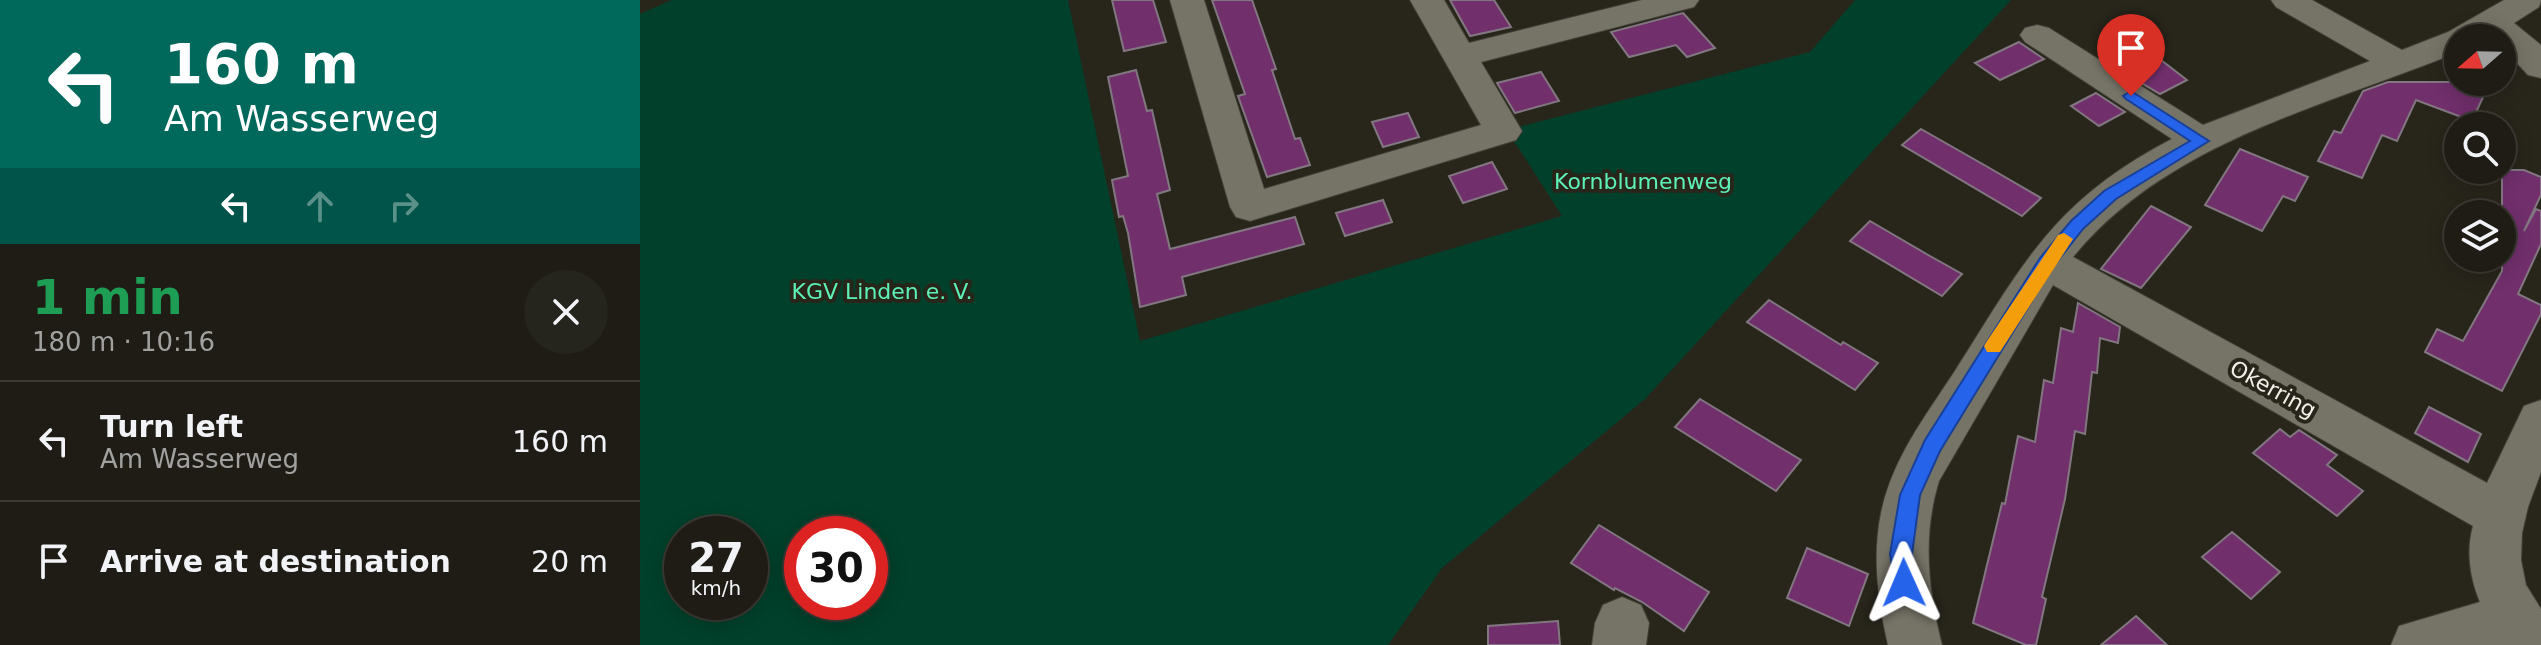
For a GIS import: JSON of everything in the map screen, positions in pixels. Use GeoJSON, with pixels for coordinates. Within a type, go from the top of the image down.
{"type":"FeatureCollection","features":[{"type":"Feature","properties":{"kind":"street"},"geometry":{"type":"LineString","coordinates":[[1187,0],[1250,207],[1503,131],[1427,0]]}},
{"type":"Feature","properties":{"kind":"street"},"geometry":{"type":"LineString","coordinates":[[1462,56],[1682,0]]}},
{"type":"Feature","properties":{"kind":"street"},"geometry":{"type":"LineString","coordinates":[[2288,0],[2398,62]]}},
{"type":"Feature","properties":{"kind":"street"},"geometry":{"type":"LineString","coordinates":[[2487,24],[2527,0]]}},
{"type":"Feature","properties":{"kind":"street"},"geometry":{"type":"LineString","coordinates":[[2037,35],[2201,141]]}},
{"type":"Feature","properties":{"kind":"street"},"geometry":{"type":"LineString","coordinates":[[1915,645],[1906,612],[1901,554],[1910,495],[1932,446],[2046,262],[2077,225],[2110,195],[2201,141],[2305,96],[2444,44]]}},
{"type":"Feature","properties":{"kind":"street"},"geometry":{"type":"LineString","coordinates":[[2516,46],[2525,48],[2541,67]]}},
{"type":"Feature","properties":{"kind":"street","name":"Okerring"},"geometry":{"type":"LineString","coordinates":[[2046,262],[2500,515]]}},
{"type":"Feature","properties":{"kind":"street"},"geometry":{"type":"LineString","coordinates":[[2524,634],[2498,582],[2492,548],[2500,515],[2541,420]]}},
{"type":"Feature","properties":{"kind":"street"},"geometry":{"type":"LineString","coordinates":[[2418,645],[2471,629],[2524,634]]}},
{"type":"Feature","properties":{"kind":"green space"},"geometry":{"type":"Polygon","coordinates":[[[672,0],[1068,0],[1140,341],[1562,216],[1516,144],[1503,131],[1810,52],[1855,0],[2011,0],[1645,399],[1442,568],[1388,645],[640,645],[640,14],[672,0]]]}},
{"type":"Feature","properties":{"kind":"building"},"geometry":{"type":"Polygon","coordinates":[[[1112,0],[1153,0],[1166,42],[1124,51],[1112,0]]]}},
{"type":"Feature","properties":{"kind":"building"},"geometry":{"type":"Polygon","coordinates":[[[1212,0],[1252,0],[1276,69],[1272,70],[1295,139],[1300,138],[1310,165],[1267,177],[1238,96],[1245,94],[1212,0]]]}},
{"type":"Feature","properties":{"kind":"building"},"geometry":{"type":"Polygon","coordinates":[[[1450,0],[1494,0],[1511,27],[1470,36],[1450,0]]]}},
{"type":"Feature","properties":{"kind":"building"},"geometry":{"type":"Polygon","coordinates":[[[1683,13],[1715,48],[1687,57],[1676,45],[1629,57],[1611,32],[1683,13]]]}},
{"type":"Feature","properties":{"kind":"building"},"geometry":{"type":"Polygon","coordinates":[[[2019,42],[2044,59],[2000,80],[1975,63],[2019,42]]]}},
{"type":"Feature","properties":{"kind":"building"},"geometry":{"type":"Polygon","coordinates":[[[2161,60],[2187,80],[2160,94],[2130,76],[2161,60]]]}},
{"type":"Feature","properties":{"kind":"building"},"geometry":{"type":"Polygon","coordinates":[[[1136,70],[1147,111],[1152,110],[1170,190],[1157,194],[1170,249],[1295,217],[1304,244],[1182,277],[1186,295],[1140,307],[1128,233],[1123,216],[1119,217],[1112,180],[1128,176],[1108,77],[1136,70]]]}},
{"type":"Feature","properties":{"kind":"building"},"geometry":{"type":"Polygon","coordinates":[[[1541,72],[1559,101],[1515,113],[1497,83],[1541,72]]]}},
{"type":"Feature","properties":{"kind":"building"},"geometry":{"type":"Polygon","coordinates":[[[2388,82],[2444,82],[2444,96],[2484,96],[2476,112],[2448,112],[2416,100],[2397,141],[2382,135],[2362,178],[2318,161],[2334,131],[2341,133],[2363,91],[2388,82]]]}},
{"type":"Feature","properties":{"kind":"building"},"geometry":{"type":"Polygon","coordinates":[[[2096,93],[2125,112],[2099,126],[2071,106],[2096,93]]]}},
{"type":"Feature","properties":{"kind":"building"},"geometry":{"type":"Polygon","coordinates":[[[1408,113],[1419,137],[1383,147],[1372,122],[1408,113]]]}},
{"type":"Feature","properties":{"kind":"building"},"geometry":{"type":"Polygon","coordinates":[[[1921,129],[2041,198],[2022,216],[1902,145],[1921,129]]]}},
{"type":"Feature","properties":{"kind":"building"},"geometry":{"type":"Polygon","coordinates":[[[2240,149],[2308,177],[2295,201],[2283,196],[2262,231],[2205,205],[2240,149]]]}},
{"type":"Feature","properties":{"kind":"building"},"geometry":{"type":"Polygon","coordinates":[[[1492,162],[1507,189],[1463,203],[1449,176],[1492,162]]]}},
{"type":"Feature","properties":{"kind":"building"},"geometry":{"type":"Polygon","coordinates":[[[2516,170],[2541,177],[2541,195],[2524,231],[2536,209],[2541,211],[2541,244],[2518,294],[2541,305],[2541,314],[2502,391],[2425,352],[2437,329],[2463,341],[2501,272],[2516,272],[2516,200],[2502,200],[2502,184],[2516,184],[2516,170]]]}},
{"type":"Feature","properties":{"kind":"building"},"geometry":{"type":"Polygon","coordinates":[[[1383,200],[1392,222],[1345,236],[1336,213],[1383,200]]]}},
{"type":"Feature","properties":{"kind":"building"},"geometry":{"type":"Polygon","coordinates":[[[2151,206],[2191,227],[2141,288],[2101,269],[2151,206]]]}},
{"type":"Feature","properties":{"kind":"building"},"geometry":{"type":"Polygon","coordinates":[[[1870,221],[1962,274],[1942,296],[1850,241],[1870,221]]]}},
{"type":"Feature","properties":{"kind":"building"},"geometry":{"type":"Polygon","coordinates":[[[1769,300],[1841,345],[1843,342],[1878,363],[1855,390],[1747,322],[1769,300]]]}},
{"type":"Feature","properties":{"kind":"building"},"geometry":{"type":"Polygon","coordinates":[[[2078,303],[2120,327],[2118,343],[2100,338],[2097,373],[2092,372],[2085,434],[2075,431],[2065,499],[2042,597],[2046,599],[2036,645],[2026,645],[1973,623],[2002,503],[2005,504],[2018,436],[2035,442],[2044,380],[2053,383],[2061,328],[2073,332],[2078,303]]]}},
{"type":"Feature","properties":{"kind":"building"},"geometry":{"type":"Polygon","coordinates":[[[1700,399],[1801,460],[1776,491],[1675,427],[1700,399]]]}},
{"type":"Feature","properties":{"kind":"building"},"geometry":{"type":"Polygon","coordinates":[[[2429,407],[2481,434],[2468,462],[2415,433],[2429,407]]]}},
{"type":"Feature","properties":{"kind":"building"},"geometry":{"type":"Polygon","coordinates":[[[2280,429],[2290,437],[2299,430],[2337,455],[2327,465],[2363,491],[2337,516],[2253,453],[2280,429]]]}},
{"type":"Feature","properties":{"kind":"building"},"geometry":{"type":"Polygon","coordinates":[[[1599,525],[1709,592],[1684,631],[1642,602],[1614,590],[1571,563],[1599,525]]]}},
{"type":"Feature","properties":{"kind":"building"},"geometry":{"type":"Polygon","coordinates":[[[2232,532],[2280,572],[2251,599],[2202,557],[2232,532]]]}},
{"type":"Feature","properties":{"kind":"building"},"geometry":{"type":"Polygon","coordinates":[[[1807,548],[1868,574],[1849,626],[1787,598],[1807,548]]]}},
{"type":"Feature","properties":{"kind":"building"},"geometry":{"type":"Polygon","coordinates":[[[2136,616],[2167,645],[2101,645],[2136,616]]]}},
{"type":"Feature","properties":{"kind":"building"},"geometry":{"type":"Polygon","coordinates":[[[1558,621],[1560,645],[1488,645],[1488,626],[1558,621]]]}},
{"type":"Feature","properties":{"kind":"slow traffic"},"geometry":{"type":"LineString","coordinates":[[1994,346],[2046,262],[2064,239]]}},
{"type":"Feature","properties":{"kind":"route"},"geometry":{"type":"LineString","coordinates":[[1904,583],[1901,554],[1910,495],[1932,446],[2046,262],[2077,225],[2110,195],[2201,141],[2131,96]]}},
{"type":"Feature","properties":{"kind":"park label","name":"Kornblumenweg"},"geometry":{"type":"Point","coordinates":[1643,181]}},
{"type":"Feature","properties":{"kind":"park label","name":"KGV Linden e. V."},"geometry":{"type":"Point","coordinates":[882,291]}}]}
